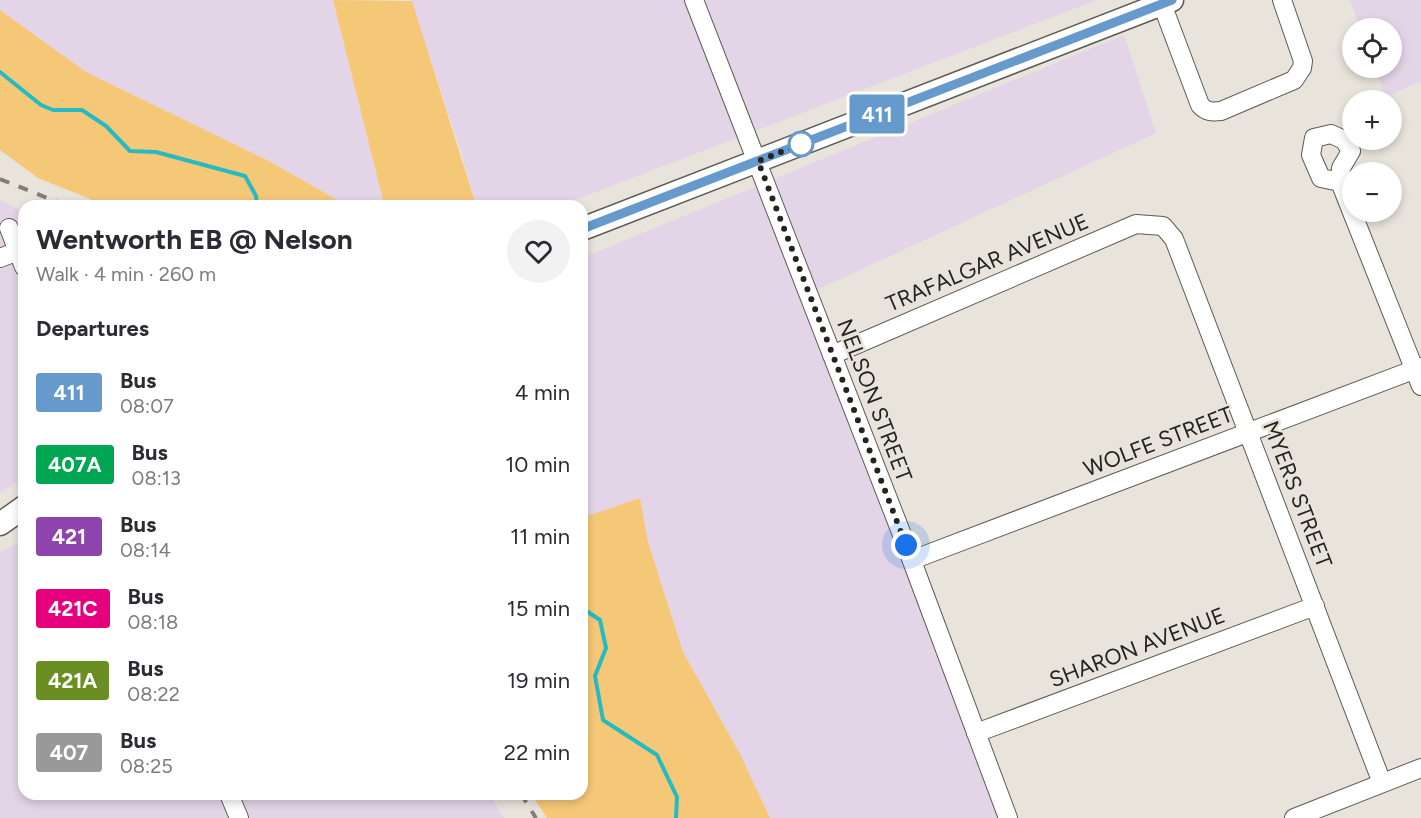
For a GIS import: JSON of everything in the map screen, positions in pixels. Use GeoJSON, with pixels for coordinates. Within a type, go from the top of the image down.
{"type":"FeatureCollection","features":[{"type":"Feature","properties":{"kind":"main road"},"geometry":{"type":"LineString","coordinates":[[588,227],[1167,2]]}},
{"type":"Feature","properties":{"kind":"main road"},"geometry":{"type":"LineString","coordinates":[[0,524],[18,511]]}},
{"type":"Feature","properties":{"kind":"street","name":"NELSON STREET"},"geometry":{"type":"LineString","coordinates":[[694,0],[912,560],[1008,818]]}},
{"type":"Feature","properties":{"kind":"street"},"geometry":{"type":"LineString","coordinates":[[1167,2],[1200,105],[1204,110],[1211,112],[1221,111],[1294,80],[1299,75],[1303,61],[1282,0]]}},
{"type":"Feature","properties":{"kind":"street"},"geometry":{"type":"LineString","coordinates":[[1340,182],[1419,375]]}},
{"type":"Feature","properties":{"kind":"street","name":"TRAFALGAR AVENUE"},"geometry":{"type":"LineString","coordinates":[[832,355],[1136,224],[1163,226]]}},
{"type":"Feature","properties":{"kind":"street","name":"MYERS STREET"},"geometry":{"type":"LineString","coordinates":[[1163,226],[1174,239],[1382,783]]}},
{"type":"Feature","properties":{"kind":"street"},"geometry":{"type":"LineString","coordinates":[[9,228],[18,251]]}},
{"type":"Feature","properties":{"kind":"street"},"geometry":{"type":"LineString","coordinates":[[0,258],[18,259]]}},
{"type":"Feature","properties":{"kind":"street","name":"WOLFE STREET"},"geometry":{"type":"LineString","coordinates":[[912,560],[1249,432],[1419,375]]}},
{"type":"Feature","properties":{"kind":"street","name":"SHARON AVENUE"},"geometry":{"type":"LineString","coordinates":[[976,733],[1315,606]]}},
{"type":"Feature","properties":{"kind":"street"},"geometry":{"type":"LineString","coordinates":[[1294,818],[1421,768]]}},
{"type":"Feature","properties":{"kind":"street"},"geometry":{"type":"LineString","coordinates":[[231,800],[238,818]]}},
{"type":"Feature","properties":{"kind":"shaded area"},"geometry":{"type":"Polygon","coordinates":[[[0,0],[333,0],[383,200],[337,200],[269,161],[86,72],[0,10],[0,0]]]}},
{"type":"Feature","properties":{"kind":"shaded area"},"geometry":{"type":"Polygon","coordinates":[[[333,0],[412,1],[474,200],[383,200],[333,0]]]}},
{"type":"Feature","properties":{"kind":"shaded area"},"geometry":{"type":"Polygon","coordinates":[[[411,0],[1097,0],[575,200],[475,200],[411,0]]]}},
{"type":"Feature","properties":{"kind":"shaded area"},"geometry":{"type":"Polygon","coordinates":[[[1350,0],[1421,0],[1421,81],[1401,90],[1383,90],[1379,78],[1402,78],[1402,18],[1356,18],[1350,0]]]}},
{"type":"Feature","properties":{"kind":"shaded area"},"geometry":{"type":"Polygon","coordinates":[[[0,10],[86,72],[269,161],[337,200],[93,200],[38,178],[0,150],[0,10]]]}},
{"type":"Feature","properties":{"kind":"shaded area"},"geometry":{"type":"Polygon","coordinates":[[[1124,35],[1156,133],[808,294],[1002,818],[770,818],[740,754],[683,652],[648,542],[640,499],[588,516],[588,256],[1124,35]]]}},
{"type":"Feature","properties":{"kind":"shaded area"},"geometry":{"type":"Polygon","coordinates":[[[0,200],[18,209],[18,481],[0,493],[0,200]]]}},
{"type":"Feature","properties":{"kind":"shaded area"},"geometry":{"type":"Polygon","coordinates":[[[640,498],[648,542],[683,652],[740,754],[770,818],[547,818],[535,800],[588,800],[588,516],[640,498]]]}},
{"type":"Feature","properties":{"kind":"shaded area"},"geometry":{"type":"Polygon","coordinates":[[[18,543],[18,800],[493,800],[504,818],[0,818],[0,552],[18,543]]]}},
{"type":"Feature","properties":{"kind":"waterway"},"geometry":{"type":"LineString","coordinates":[[0,72],[41,105],[53,110],[82,110],[106,126],[130,151],[156,152],[245,176],[256,200]]}},
{"type":"Feature","properties":{"kind":"waterway"},"geometry":{"type":"LineString","coordinates":[[588,612],[600,620],[606,648],[595,676],[603,720],[657,755],[677,797],[676,818]]}},
{"type":"Feature","properties":{"kind":"railway"},"geometry":{"type":"LineString","coordinates":[[0,179],[52,200]]}},
{"type":"Feature","properties":{"kind":"railway"},"geometry":{"type":"LineString","coordinates":[[525,800],[536,818]]}},
{"type":"Feature","properties":{"kind":"bus line","name":"411"},"geometry":{"type":"LineString","coordinates":[[588,227],[1172,0]]}},
{"type":"Feature","properties":{"kind":"route"},"geometry":{"type":"LineString","coordinates":[[801,144],[758,161],[906,545]]}}]}
